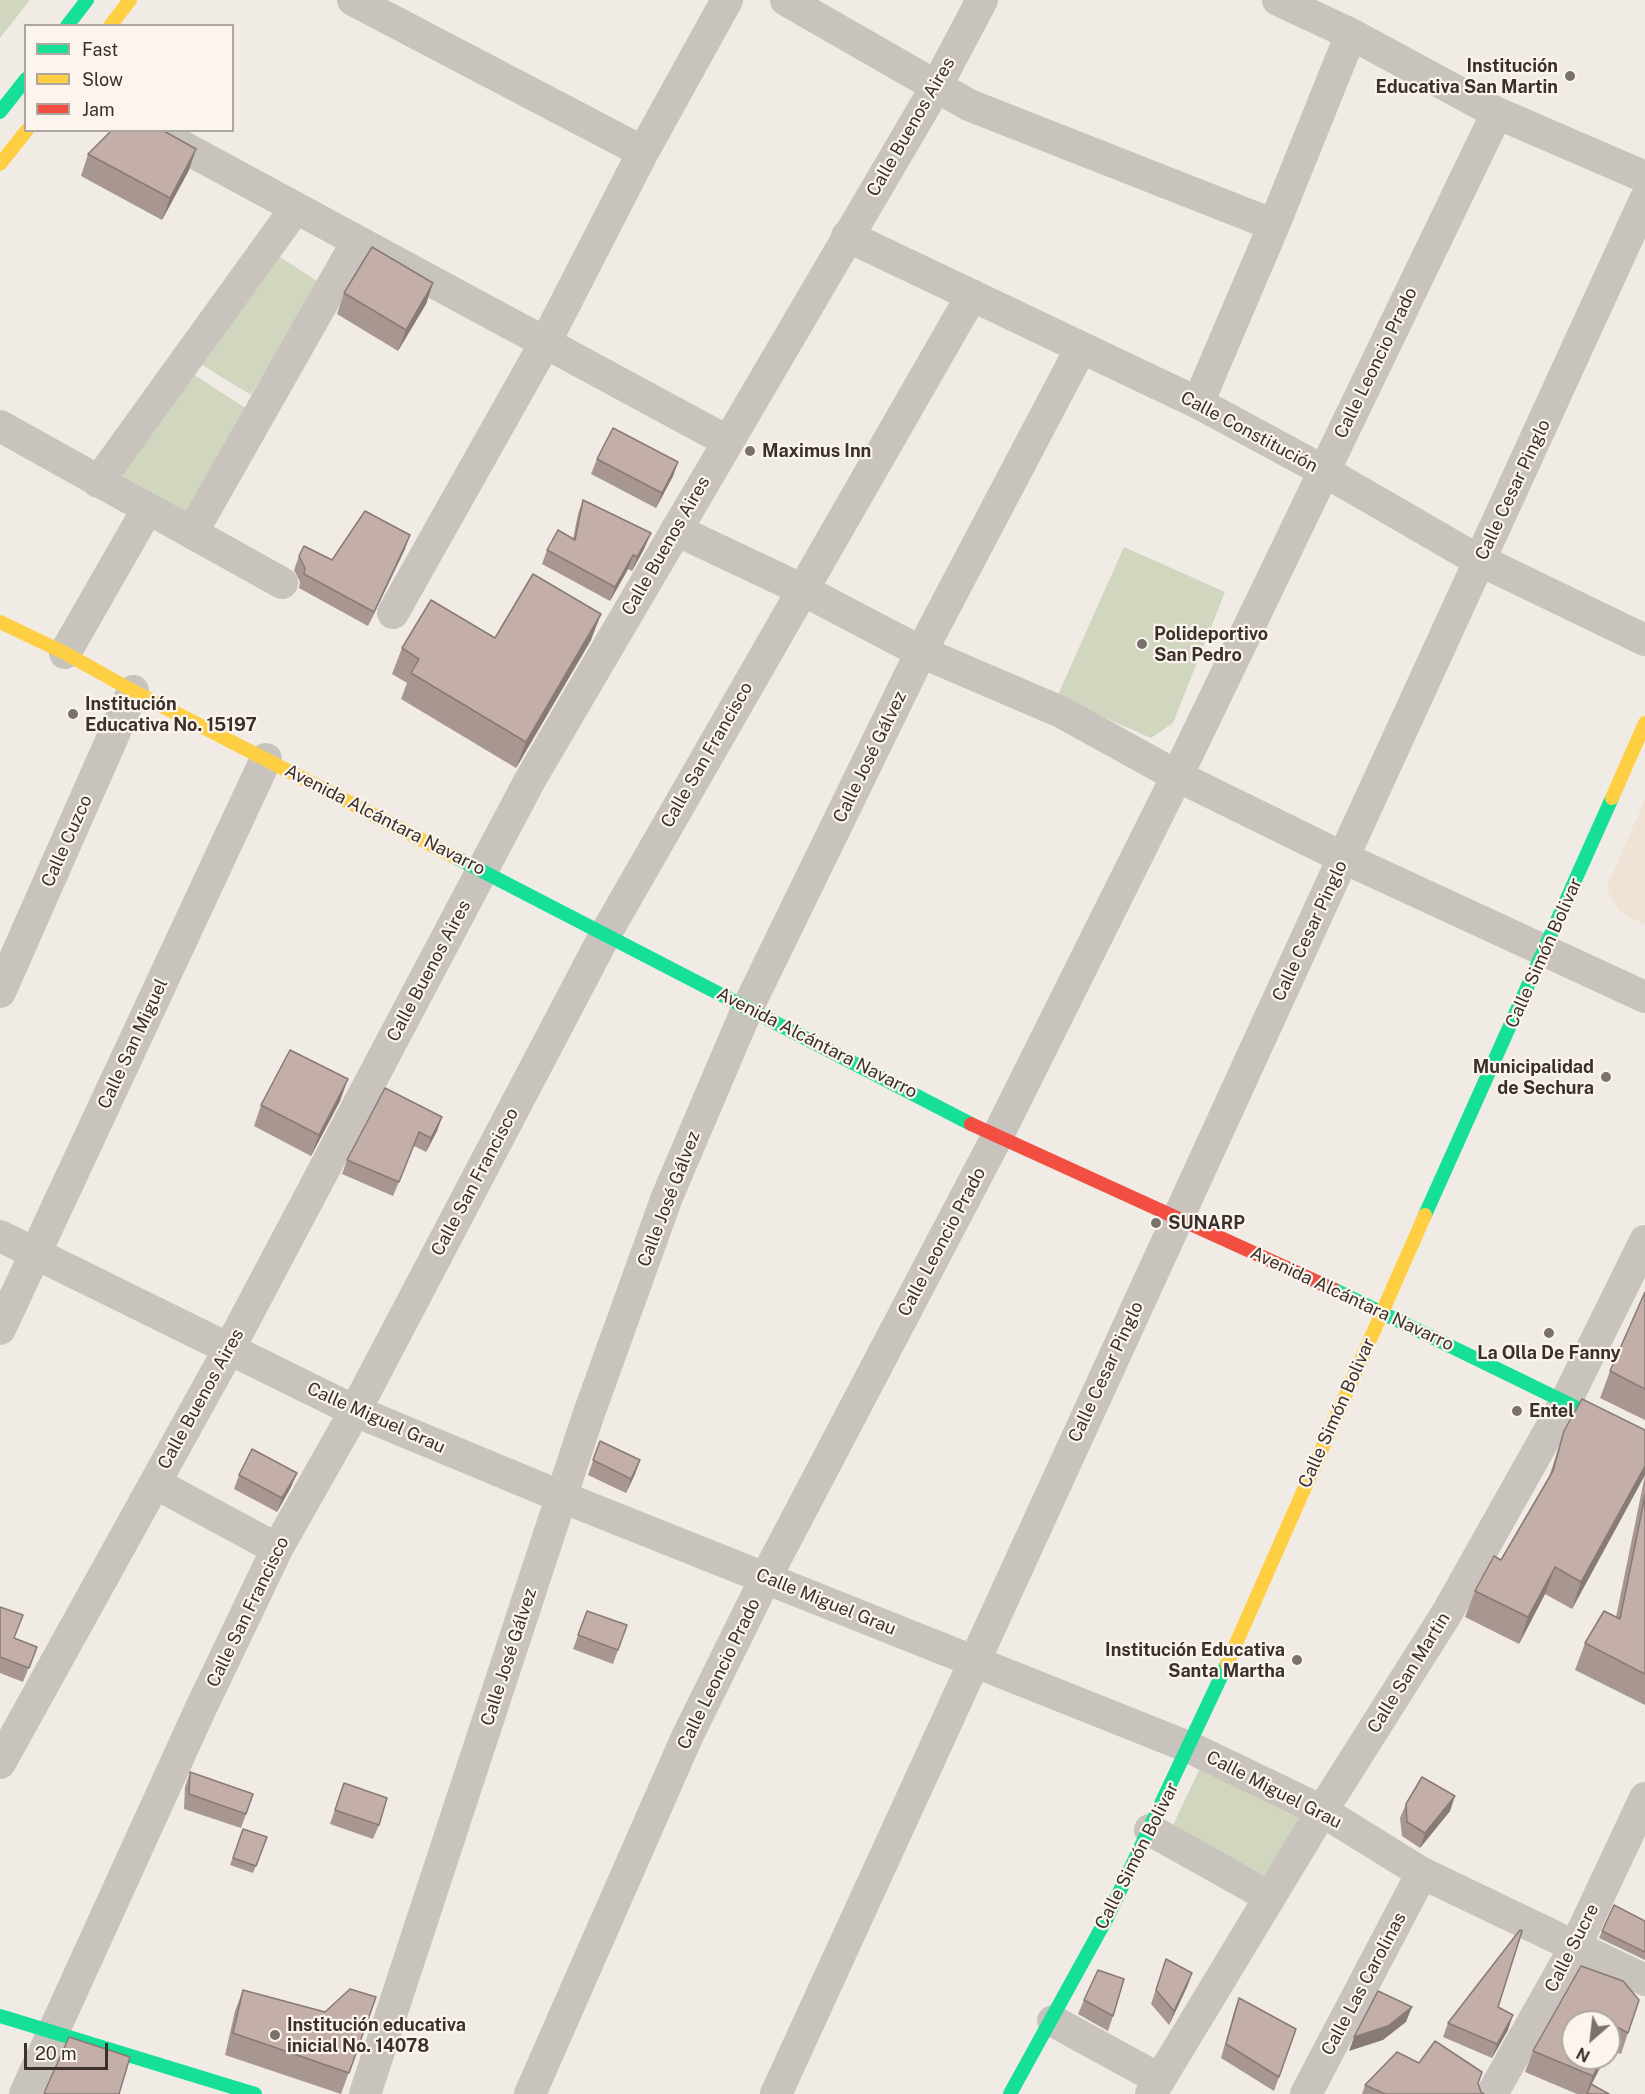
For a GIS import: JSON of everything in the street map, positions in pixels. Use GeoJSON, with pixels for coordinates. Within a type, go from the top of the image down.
{"type":"FeatureCollection","features":[{"type":"Feature","properties":{"kind":"street"},"geometry":{"type":"LineString","coordinates":[[69,24],[87,0]]}},
{"type":"Feature","properties":{"kind":"street"},"geometry":{"type":"LineString","coordinates":[[112,24],[130,0]]}},
{"type":"Feature","properties":{"kind":"street"},"geometry":{"type":"LineString","coordinates":[[353,0],[643,152]]}},
{"type":"Feature","properties":{"kind":"street"},"geometry":{"type":"LineString","coordinates":[[393,613],[545,343],[643,152],[727,0]]}},
{"type":"Feature","properties":{"kind":"street"},"geometry":{"type":"LineString","coordinates":[[786,0],[969,105],[1274,225]]}},
{"type":"Feature","properties":{"kind":"street","name":"Calle Buenos Aires"},"geometry":{"type":"LineString","coordinates":[[0,1763],[228,1351],[530,780],[936,87],[982,0]]}},
{"type":"Feature","properties":{"kind":"street"},"geometry":{"type":"LineString","coordinates":[[1278,0],[1351,34],[1497,113],[1645,177]]}},
{"type":"Feature","properties":{"kind":"street"},"geometry":{"type":"LineString","coordinates":[[1198,403],[1274,225],[1351,34]]}},
{"type":"Feature","properties":{"kind":"street"},"geometry":{"type":"LineString","coordinates":[[0,112],[24,82]]}},
{"type":"Feature","properties":{"kind":"street","name":"Calle Leoncio Prado"},"geometry":{"type":"LineString","coordinates":[[530,2094],[687,1737],[766,1577],[997,1137],[1177,776],[1497,113]]}},
{"type":"Feature","properties":{"kind":"street"},"geometry":{"type":"LineString","coordinates":[[0,164],[25,132]]}},
{"type":"Feature","properties":{"kind":"street"},"geometry":{"type":"LineString","coordinates":[[156,132],[727,441]]}},
{"type":"Feature","properties":{"kind":"street","name":"Calle Cesar Pinglo"},"geometry":{"type":"LineString","coordinates":[[776,2094],[972,1662],[1645,200]]}},
{"type":"Feature","properties":{"kind":"street"},"geometry":{"type":"LineString","coordinates":[[98,482],[295,209]]}},
{"type":"Feature","properties":{"kind":"street","name":"Calle Constitución"},"geometry":{"type":"LineString","coordinates":[[847,236],[1198,403],[1324,471],[1480,561],[1645,640]]}},
{"type":"Feature","properties":{"kind":"street"},"geometry":{"type":"LineString","coordinates":[[193,531],[357,242]]}},
{"type":"Feature","properties":{"kind":"street","name":"Calle San Francisco"},"geometry":{"type":"LineString","coordinates":[[25,2094],[277,1549],[355,1411],[606,933],[801,589],[972,296]]}},
{"type":"Feature","properties":{"kind":"street","name":"Calle José Gálvez"},"geometry":{"type":"LineString","coordinates":[[364,2094],[588,1416],[667,1197],[748,1007],[921,652],[1081,348]]}},
{"type":"Feature","properties":{"kind":"street"},"geometry":{"type":"LineString","coordinates":[[0,426],[147,510],[193,531],[282,583]]}},
{"type":"Feature","properties":{"kind":"street"},"geometry":{"type":"LineString","coordinates":[[65,653],[147,510]]}},
{"type":"Feature","properties":{"kind":"street"},"geometry":{"type":"LineString","coordinates":[[676,530],[801,589],[921,652],[1061,712],[1177,776],[1344,858],[1645,997]]}},
{"type":"Feature","properties":{"kind":"street","name":"Avenida Alcántara Navarro"},"geometry":{"type":"LineString","coordinates":[[0,622],[65,653],[134,691],[997,1137],[1382,1311],[1645,1442]]}},
{"type":"Feature","properties":{"kind":"street","name":"Calle Cuzco"},"geometry":{"type":"LineString","coordinates":[[0,992],[134,691]]}},
{"type":"Feature","properties":{"kind":"street","name":"Calle Simón Bolivar"},"geometry":{"type":"LineString","coordinates":[[1010,2094],[1053,2021],[1191,1748],[1382,1311],[1546,950],[1645,723]]}},
{"type":"Feature","properties":{"kind":"street","name":"Calle San Miguel"},"geometry":{"type":"LineString","coordinates":[[0,1329],[266,759]]}},
{"type":"Feature","properties":{"kind":"street","name":"Calle Miguel Grau"},"geometry":{"type":"LineString","coordinates":[[0,1236],[228,1351],[355,1411],[562,1497],[1191,1748],[1322,1811],[1422,1873],[1645,1980]]}},
{"type":"Feature","properties":{"kind":"street","name":"Calle San Martin"},"geometry":{"type":"LineString","coordinates":[[1155,2086],[1322,1811],[1447,1613],[1566,1401],[1645,1241]]}},
{"type":"Feature","properties":{"kind":"street"},"geometry":{"type":"LineString","coordinates":[[155,1483],[277,1549]]}},
{"type":"Feature","properties":{"kind":"street","name":"Calle Sucre"},"geometry":{"type":"LineString","coordinates":[[1492,2094],[1575,1947],[1645,1798]]}},
{"type":"Feature","properties":{"kind":"street"},"geometry":{"type":"LineString","coordinates":[[1150,1830],[1270,1897]]}},
{"type":"Feature","properties":{"kind":"street","name":"Calle Las Carolinas"},"geometry":{"type":"LineString","coordinates":[[1306,2094],[1422,1873]]}},
{"type":"Feature","properties":{"kind":"street"},"geometry":{"type":"LineString","coordinates":[[0,2016],[255,2094]]}},
{"type":"Feature","properties":{"kind":"street"},"geometry":{"type":"LineString","coordinates":[[1053,2021],[1155,2086]]}},
{"type":"Feature","properties":{"kind":"green space"},"geometry":{"type":"Polygon","coordinates":[[[0,0],[30,0],[0,38],[0,0]]]}},
{"type":"Feature","properties":{"kind":"green space"},"geometry":{"type":"Polygon","coordinates":[[[277,255],[320,283],[251,395],[202,365],[277,255]]]}},
{"type":"Feature","properties":{"kind":"green space"},"geometry":{"type":"Polygon","coordinates":[[[193,374],[247,409],[188,513],[122,475],[193,374]]]}},
{"type":"Feature","properties":{"kind":"green space","name":"Polideportivo San Pedro"},"geometry":{"type":"Polygon","coordinates":[[[1124,547],[1225,592],[1173,723],[1151,738],[1057,697],[1124,547]]]}},
{"type":"Feature","properties":{"kind":"green space"},"geometry":{"type":"Polygon","coordinates":[[[1202,1764],[1304,1812],[1266,1876],[1172,1827],[1202,1764]]]}},
{"type":"Feature","properties":{"kind":"shaded area"},"geometry":{"type":"Polygon","coordinates":[[[1645,800],[1645,925],[1620,912],[1606,888],[1645,800]]]}},
{"type":"Feature","properties":{"kind":"building"},"geometry":{"type":"Polygon","coordinates":[[[110,132],[166,132],[196,149],[170,198],[88,154],[110,132]]]}},
{"type":"Feature","properties":{"kind":"building"},"geometry":{"type":"Polygon","coordinates":[[[372,247],[433,283],[406,330],[344,293],[372,247]]]}},
{"type":"Feature","properties":{"kind":"building"},"geometry":{"type":"Polygon","coordinates":[[[613,428],[678,462],[662,493],[597,459],[613,428]]]}},
{"type":"Feature","properties":{"kind":"building"},"geometry":{"type":"Polygon","coordinates":[[[583,500],[651,533],[637,557],[633,555],[615,587],[547,550],[558,530],[575,540],[583,500]]]}},
{"type":"Feature","properties":{"kind":"building"},"geometry":{"type":"Polygon","coordinates":[[[365,511],[410,535],[374,612],[304,574],[305,568],[299,556],[304,546],[332,560],[365,511]]]}},
{"type":"Feature","properties":{"kind":"building"},"geometry":{"type":"Polygon","coordinates":[[[533,574],[601,614],[526,742],[411,673],[419,659],[402,648],[431,600],[495,638],[533,574]]]}},
{"type":"Feature","properties":{"kind":"building"},"geometry":{"type":"Polygon","coordinates":[[[290,1050],[348,1079],[319,1135],[261,1105],[290,1050]]]}},
{"type":"Feature","properties":{"kind":"building"},"geometry":{"type":"Polygon","coordinates":[[[385,1088],[442,1117],[431,1138],[419,1132],[399,1182],[347,1160],[385,1088]]]}},
{"type":"Feature","properties":{"kind":"building"},"geometry":{"type":"Polygon","coordinates":[[[1645,1292],[1645,1389],[1610,1371],[1645,1292]]]}},
{"type":"Feature","properties":{"kind":"building"},"geometry":{"type":"Polygon","coordinates":[[[1582,1399],[1645,1430],[1645,1466],[1581,1582],[1555,1567],[1528,1617],[1475,1591],[1494,1556],[1501,1560],[1553,1471],[1564,1431],[1582,1399]]]}},
{"type":"Feature","properties":{"kind":"building"},"geometry":{"type":"Polygon","coordinates":[[[600,1441],[640,1460],[631,1479],[593,1460],[600,1441]]]}},
{"type":"Feature","properties":{"kind":"building"},"geometry":{"type":"Polygon","coordinates":[[[252,1449],[297,1473],[282,1498],[239,1475],[252,1449]]]}},
{"type":"Feature","properties":{"kind":"building"},"geometry":{"type":"Polygon","coordinates":[[[1645,1496],[1645,1674],[1585,1643],[1604,1611],[1620,1619],[1645,1496]]]}},
{"type":"Feature","properties":{"kind":"building"},"geometry":{"type":"Polygon","coordinates":[[[0,1607],[23,1615],[14,1638],[37,1647],[29,1668],[0,1657],[0,1607]]]}},
{"type":"Feature","properties":{"kind":"building"},"geometry":{"type":"Polygon","coordinates":[[[587,1611],[627,1625],[618,1650],[578,1635],[587,1611]]]}},
{"type":"Feature","properties":{"kind":"building"},"geometry":{"type":"Polygon","coordinates":[[[190,1772],[253,1794],[246,1814],[189,1794],[190,1772]]]}},
{"type":"Feature","properties":{"kind":"building"},"geometry":{"type":"Polygon","coordinates":[[[1422,1777],[1455,1796],[1425,1833],[1407,1822],[1406,1804],[1422,1777]]]}},
{"type":"Feature","properties":{"kind":"building"},"geometry":{"type":"Polygon","coordinates":[[[344,1783],[387,1798],[379,1825],[335,1810],[344,1783]]]}},
{"type":"Feature","properties":{"kind":"building"},"geometry":{"type":"Polygon","coordinates":[[[243,1829],[267,1837],[256,1866],[233,1858],[243,1829]]]}},
{"type":"Feature","properties":{"kind":"building"},"geometry":{"type":"Polygon","coordinates":[[[1614,1905],[1645,1921],[1645,1952],[1602,1931],[1614,1905]]]}},
{"type":"Feature","properties":{"kind":"building"},"geometry":{"type":"Polygon","coordinates":[[[1520,1930],[1522,1931],[1498,2007],[1513,2015],[1497,2044],[1448,2023],[1520,1930]]]}},
{"type":"Feature","properties":{"kind":"building"},"geometry":{"type":"Polygon","coordinates":[[[1166,1959],[1192,1973],[1174,2011],[1156,1990],[1166,1959]]]}},
{"type":"Feature","properties":{"kind":"building"},"geometry":{"type":"Polygon","coordinates":[[[1581,1966],[1623,1981],[1639,2000],[1628,2033],[1621,2029],[1621,2010],[1561,2010],[1561,2063],[1533,2051],[1581,1966]]]}},
{"type":"Feature","properties":{"kind":"building"},"geometry":{"type":"Polygon","coordinates":[[[1098,1970],[1124,1979],[1113,2016],[1084,2000],[1098,1970]]]}},
{"type":"Feature","properties":{"kind":"building"},"geometry":{"type":"Polygon","coordinates":[[[350,1989],[376,1997],[349,2073],[233,2033],[243,1990],[325,2012],[350,1989]]]}},
{"type":"Feature","properties":{"kind":"building"},"geometry":{"type":"Polygon","coordinates":[[[1378,1991],[1412,2007],[1388,2026],[1354,2037],[1378,1991]]]}},
{"type":"Feature","properties":{"kind":"building"},"geometry":{"type":"Polygon","coordinates":[[[1239,1998],[1296,2029],[1279,2077],[1226,2044],[1239,1998]]]}},
{"type":"Feature","properties":{"kind":"building"},"geometry":{"type":"Polygon","coordinates":[[[69,2037],[130,2057],[119,2094],[44,2093],[69,2037]]]}},
{"type":"Feature","properties":{"kind":"building"},"geometry":{"type":"Polygon","coordinates":[[[1435,2041],[1482,2072],[1478,2083],[1484,2094],[1385,2094],[1365,2085],[1397,2052],[1419,2063],[1435,2041]]]}},
{"type":"Feature","properties":{"kind":"building"},"geometry":{"type":"Polygon","coordinates":[[[1579,2070],[1596,2070],[1593,2076],[1579,2070]]]}},
{"type":"Feature","properties":{"kind":"building"},"geometry":{"type":"Polygon","coordinates":[[[1591,2084],[1609,2094],[1587,2094],[1591,2084]]]}},
{"type":"Feature","properties":{"kind":"traffic: fast"},"geometry":{"type":"LineString","coordinates":[[69,24],[87,0]]}},
{"type":"Feature","properties":{"kind":"traffic: fast"},"geometry":{"type":"LineString","coordinates":[[0,112],[24,82]]}},
{"type":"Feature","properties":{"kind":"traffic: fast"},"geometry":{"type":"LineString","coordinates":[[1425,1215],[1612,798]]}},
{"type":"Feature","properties":{"kind":"traffic: fast"},"geometry":{"type":"LineString","coordinates":[[455,857],[971,1124]]}},
{"type":"Feature","properties":{"kind":"traffic: fast"},"geometry":{"type":"LineString","coordinates":[[1333,1289],[1645,1441]]}},
{"type":"Feature","properties":{"kind":"traffic: fast"},"geometry":{"type":"LineString","coordinates":[[1010,2094],[1108,1916],[1227,1664]]}},
{"type":"Feature","properties":{"kind":"traffic: fast"},"geometry":{"type":"LineString","coordinates":[[0,2016],[255,2094]]}},
{"type":"Feature","properties":{"kind":"traffic: slow"},"geometry":{"type":"LineString","coordinates":[[112,24],[130,0]]}},
{"type":"Feature","properties":{"kind":"traffic: slow"},"geometry":{"type":"LineString","coordinates":[[0,164],[25,132]]}},
{"type":"Feature","properties":{"kind":"traffic: slow"},"geometry":{"type":"LineString","coordinates":[[0,622],[65,653],[133,691],[455,857]]}},
{"type":"Feature","properties":{"kind":"traffic: slow"},"geometry":{"type":"LineString","coordinates":[[1612,798],[1645,723]]}},
{"type":"Feature","properties":{"kind":"traffic: slow"},"geometry":{"type":"LineString","coordinates":[[1227,1664],[1425,1215]]}},
{"type":"Feature","properties":{"kind":"traffic: jam"},"geometry":{"type":"LineString","coordinates":[[971,1124],[1333,1289]]}},
{"type":"Feature","properties":{"kind":"place","name":"Institución Educativa San Martin"},"geometry":{"type":"Point","coordinates":[1570,76]}},
{"type":"Feature","properties":{"kind":"place","name":"Maximus Inn"},"geometry":{"type":"Point","coordinates":[750,451]}},
{"type":"Feature","properties":{"kind":"place","name":"Polideportivo San Pedro"},"geometry":{"type":"Point","coordinates":[1142,644]}},
{"type":"Feature","properties":{"kind":"place","name":"Institución Educativa No. 15197"},"geometry":{"type":"Point","coordinates":[73,714]}},
{"type":"Feature","properties":{"kind":"place","name":"Municipalidad de Sechura"},"geometry":{"type":"Point","coordinates":[1606,1077]}},
{"type":"Feature","properties":{"kind":"place","name":"SUNARP"},"geometry":{"type":"Point","coordinates":[1156,1223]}},
{"type":"Feature","properties":{"kind":"place","name":"La Olla De Fanny"},"geometry":{"type":"Point","coordinates":[1549,1333]}},
{"type":"Feature","properties":{"kind":"place","name":"Entel"},"geometry":{"type":"Point","coordinates":[1517,1411]}},
{"type":"Feature","properties":{"kind":"place","name":"Institución Educativa Santa Martha"},"geometry":{"type":"Point","coordinates":[1297,1660]}},
{"type":"Feature","properties":{"kind":"place","name":"Institución educativa inicial No. 14078"},"geometry":{"type":"Point","coordinates":[275,2035]}}]}
